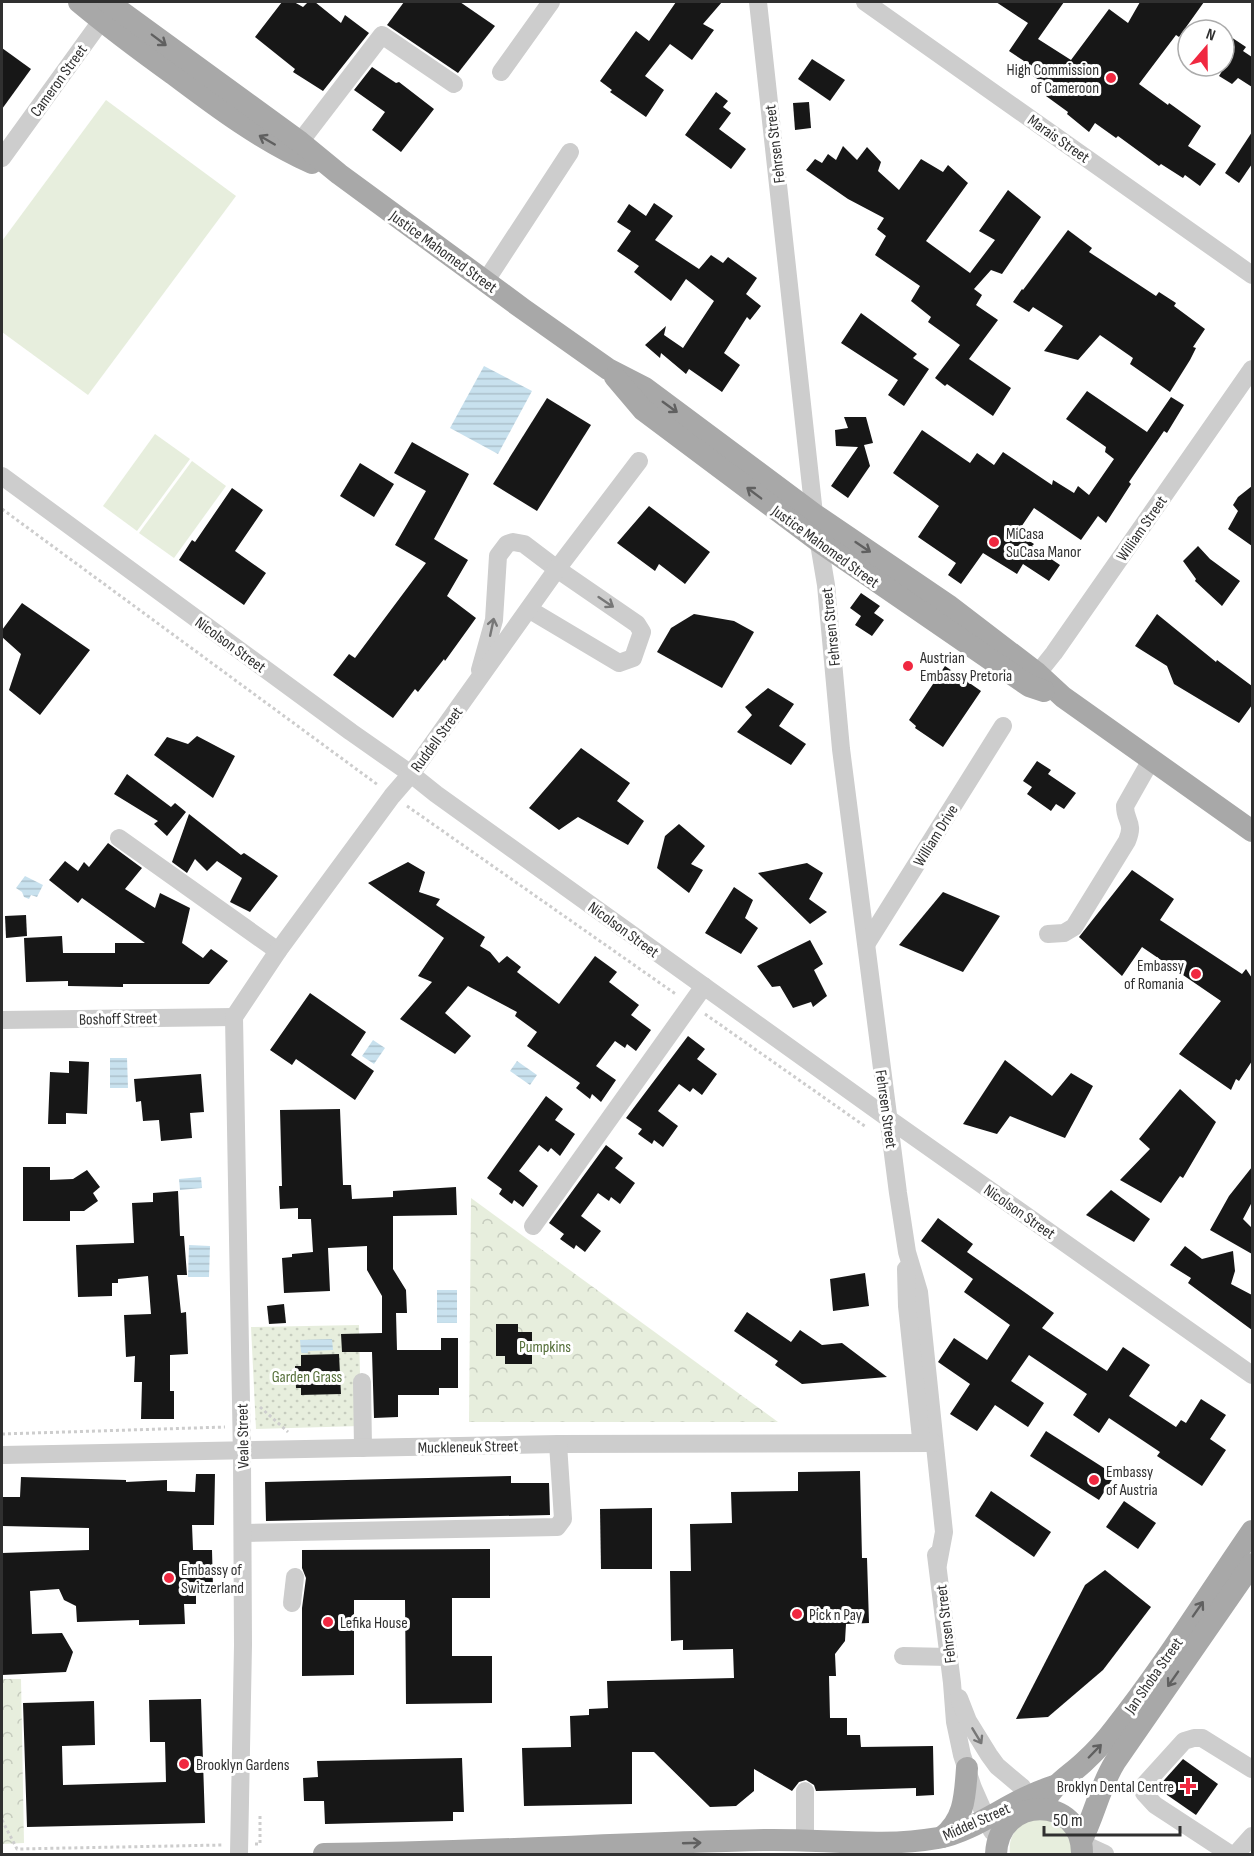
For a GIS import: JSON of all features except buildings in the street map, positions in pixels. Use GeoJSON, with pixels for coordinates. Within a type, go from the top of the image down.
{"type":"FeatureCollection","features":[{"type":"Feature","properties":{"kind":"main road","name":"Justice Mahomed Street"},"geometry":{"type":"LineString","coordinates":[[79,2],[109,7],[300,142],[339,174],[485,282],[608,369],[645,388],[814,514],[948,605],[1033,680]]}},
{"type":"Feature","properties":{"kind":"main road","name":"Justice Mahomed Street"},"geometry":{"type":"LineString","coordinates":[[109,7],[258,135],[284,150],[339,174]]}},
{"type":"Feature","properties":{"kind":"main road","name":"Justice Mahomed Street"},"geometry":{"type":"LineString","coordinates":[[608,369],[643,410],[818,541],[1063,697],[1252,831]]}},
{"type":"Feature","properties":{"kind":"main road","name":"Jan Shoba Street"},"geometry":{"type":"LineString","coordinates":[[1035,1804],[1083,1763],[1115,1728],[1252,1531]]}},
{"type":"Feature","properties":{"kind":"main road","name":"Jan Shoba Street"},"geometry":{"type":"LineString","coordinates":[[1081,1846],[1104,1783],[1115,1762],[1252,1564]]}},
{"type":"Feature","properties":{"kind":"main road"},"geometry":{"type":"LineString","coordinates":[[941,1838],[950,1831],[961,1813],[964,1804],[966,1768]]}},
{"type":"Feature","properties":{"kind":"main road"},"geometry":{"type":"LineString","coordinates":[[1035,1804],[1067,1819],[1073,1825],[1081,1846]]}},
{"type":"Feature","properties":{"kind":"main road","name":"Middel Street"},"geometry":{"type":"LineString","coordinates":[[894,1842],[928,1847],[959,1843],[995,1834],[1035,1804]]}},
{"type":"Feature","properties":{"kind":"main road","name":"Middel Street"},"geometry":{"type":"LineString","coordinates":[[324,1854],[445,1853],[766,1840],[894,1842],[995,1834]]}},
{"type":"Feature","properties":{"kind":"street"},"geometry":{"type":"LineString","coordinates":[[501,72],[550,2]]}},
{"type":"Feature","properties":{"kind":"street","name":"Fehrsen Street"},"geometry":{"type":"LineString","coordinates":[[758,2],[814,514],[826,585],[841,749],[907,1252],[907,1306],[928,1443],[933,1538],[938,1564],[955,1722],[966,1768],[995,1834]]}},
{"type":"Feature","properties":{"kind":"street","name":"Marais Street"},"geometry":{"type":"LineString","coordinates":[[865,2],[1252,275]]}},
{"type":"Feature","properties":{"kind":"street","name":"Cameron Street"},"geometry":{"type":"LineString","coordinates":[[2,158],[109,7]]}},
{"type":"Feature","properties":{"kind":"street"},"geometry":{"type":"LineString","coordinates":[[300,142],[382,35],[454,84]]}},
{"type":"Feature","properties":{"kind":"street"},"geometry":{"type":"LineString","coordinates":[[485,282],[570,152]]}},
{"type":"Feature","properties":{"kind":"street","name":"William Street"},"geometry":{"type":"LineString","coordinates":[[1033,680],[1252,369]]}},
{"type":"Feature","properties":{"kind":"street","name":"Ruddell Street"},"geometry":{"type":"LineString","coordinates":[[234,1017],[278,951],[392,796],[411,774],[557,569],[639,461]]}},
{"type":"Feature","properties":{"kind":"street","name":"Nicolson Street"},"geometry":{"type":"LineString","coordinates":[[2,476],[436,794],[889,1119],[1252,1375]]}},
{"type":"Feature","properties":{"kind":"street"},"geometry":{"type":"LineString","coordinates":[[476,683],[494,620],[498,556],[501,550],[513,542],[524,544],[638,624],[642,632],[633,658],[619,663],[530,610]]}},
{"type":"Feature","properties":{"kind":"street","name":"William Drive"},"geometry":{"type":"LineString","coordinates":[[867,943],[1003,726]]}},
{"type":"Feature","properties":{"kind":"street"},"geometry":{"type":"LineString","coordinates":[[1048,934],[1064,933],[1074,927],[1127,841],[1131,823],[1124,810],[1125,806],[1151,760]]}},
{"type":"Feature","properties":{"kind":"street"},"geometry":{"type":"LineString","coordinates":[[119,838],[278,951]]}},
{"type":"Feature","properties":{"kind":"street"},"geometry":{"type":"LineString","coordinates":[[533,1227],[704,986]]}},
{"type":"Feature","properties":{"kind":"street","name":"Boshoff Street"},"geometry":{"type":"LineString","coordinates":[[2,1020],[234,1017]]}},
{"type":"Feature","properties":{"kind":"street","name":"Veale Street"},"geometry":{"type":"LineString","coordinates":[[234,1017],[243,1533],[239,1850]]}},
{"type":"Feature","properties":{"kind":"street"},"geometry":{"type":"LineString","coordinates":[[362,1382],[363,1448]]}},
{"type":"Feature","properties":{"kind":"street","name":"Muckleneuk Street"},"geometry":{"type":"LineString","coordinates":[[2,1455],[558,1444],[928,1443]]}},
{"type":"Feature","properties":{"kind":"street"},"geometry":{"type":"LineString","coordinates":[[243,1533],[557,1527],[563,1519],[558,1444]]}},
{"type":"Feature","properties":{"kind":"street"},"geometry":{"type":"LineString","coordinates":[[292,1604],[295,1577]]}},
{"type":"Feature","properties":{"kind":"street"},"geometry":{"type":"LineString","coordinates":[[903,1656],[949,1657]]}},
{"type":"Feature","properties":{"kind":"street","name":"Fehrsen Street"},"geometry":{"type":"LineString","coordinates":[[952,1683],[968,1721],[989,1755],[997,1766],[1022,1786],[1035,1804]]}},
{"type":"Feature","properties":{"kind":"street"},"geometry":{"type":"LineString","coordinates":[[1230,1854],[1155,1805],[1144,1793],[1145,1784],[1184,1741],[1194,1737],[1202,1738],[1252,1768]]}},
{"type":"Feature","properties":{"kind":"street"},"geometry":{"type":"LineString","coordinates":[[805,1791],[805,1840]]}},
{"type":"Feature","properties":{"kind":"street"},"geometry":{"type":"LineString","coordinates":[[1236,1854],[1252,1836]]}},
{"type":"Feature","properties":{"kind":"street"},"geometry":{"type":"LineString","coordinates":[[1081,1846],[1105,1854]]}},
{"type":"Feature","properties":{"kind":"path"},"geometry":{"type":"LineString","coordinates":[[2,509],[392,796],[892,1145]]}},
{"type":"Feature","properties":{"kind":"path"},"geometry":{"type":"LineString","coordinates":[[259,1406],[288,1432]]}},
{"type":"Feature","properties":{"kind":"path"},"geometry":{"type":"LineString","coordinates":[[2,1434],[227,1427]]}},
{"type":"Feature","properties":{"kind":"path"},"geometry":{"type":"LineString","coordinates":[[2,1820],[17,1849],[239,1850],[260,1844]]}},
{"type":"Feature","properties":{"kind":"green space"},"geometry":{"type":"Polygon","coordinates":[[[106,100],[236,196],[88,395],[2,332],[2,241],[106,100]]]}},
{"type":"Feature","properties":{"kind":"green space"},"geometry":{"type":"Polygon","coordinates":[[[155,434],[190,459],[137,531],[103,506],[155,434]]]}},
{"type":"Feature","properties":{"kind":"green space"},"geometry":{"type":"Polygon","coordinates":[[[192,461],[226,486],[174,558],[139,533],[192,461]]]}},
{"type":"Feature","properties":{"kind":"green space","name":"Pumpkins"},"geometry":{"type":"Polygon","coordinates":[[[471,1198],[778,1422],[469,1422],[471,1198]]]}},
{"type":"Feature","properties":{"kind":"green space","name":"Garden Grass"},"geometry":{"type":"Polygon","coordinates":[[[359,1325],[361,1426],[256,1429],[251,1327],[359,1325]]]}},
{"type":"Feature","properties":{"kind":"green space"},"geometry":{"type":"Polygon","coordinates":[[[2,1679],[21,1679],[24,1843],[2,1844],[2,1679]]]}},
{"type":"Feature","properties":{"kind":"green space"},"geometry":{"type":"Polygon","coordinates":[[[1029,1817],[1061,1820],[1075,1854],[1010,1854],[1010,1842],[1014,1833],[1029,1817]]]}},
{"type":"Feature","properties":{"kind":"water"},"geometry":{"type":"Polygon","coordinates":[[[484,366],[532,391],[498,454],[450,428],[484,366]]]}},
{"type":"Feature","properties":{"kind":"water"},"geometry":{"type":"Polygon","coordinates":[[[25,876],[43,885],[37,897],[31,895],[29,899],[24,897],[22,892],[16,888],[25,876]]]}},
{"type":"Feature","properties":{"kind":"water"},"geometry":{"type":"Polygon","coordinates":[[[373,1040],[385,1048],[374,1064],[362,1056],[373,1040]]]}},
{"type":"Feature","properties":{"kind":"water"},"geometry":{"type":"Polygon","coordinates":[[[110,1058],[127,1058],[128,1088],[110,1088],[110,1058]]]}},
{"type":"Feature","properties":{"kind":"water"},"geometry":{"type":"Polygon","coordinates":[[[517,1061],[537,1075],[530,1085],[510,1071],[517,1061]]]}},
{"type":"Feature","properties":{"kind":"water"},"geometry":{"type":"Polygon","coordinates":[[[201,1177],[202,1188],[180,1190],[179,1179],[201,1177]]]}},
{"type":"Feature","properties":{"kind":"water"},"geometry":{"type":"Polygon","coordinates":[[[189,1245],[210,1246],[209,1277],[188,1277],[189,1245]]]}},
{"type":"Feature","properties":{"kind":"water"},"geometry":{"type":"Polygon","coordinates":[[[437,1290],[457,1290],[457,1323],[437,1323],[437,1290]]]}},
{"type":"Feature","properties":{"kind":"water"},"geometry":{"type":"Polygon","coordinates":[[[332,1339],[333,1350],[301,1352],[300,1340],[332,1339]]]}},
{"type":"Feature","properties":{"kind":"place","name":"High Commission of Cameroon"},"geometry":{"type":"Point","coordinates":[1111,78]}},
{"type":"Feature","properties":{"kind":"place","name":"MiCasa SuCasa Manor"},"geometry":{"type":"Point","coordinates":[994,542]}},
{"type":"Feature","properties":{"kind":"place","name":"Austrian Embassy Pretoria"},"geometry":{"type":"Point","coordinates":[908,666]}},
{"type":"Feature","properties":{"kind":"place","name":"Embassy of Romania"},"geometry":{"type":"Point","coordinates":[1196,974]}},
{"type":"Feature","properties":{"kind":"place","name":"Embassy of Austria"},"geometry":{"type":"Point","coordinates":[1094,1480]}},
{"type":"Feature","properties":{"kind":"place","name":"Embassy of Switzerland"},"geometry":{"type":"Point","coordinates":[169,1578]}},
{"type":"Feature","properties":{"kind":"place","name":"Pick n Pay"},"geometry":{"type":"Point","coordinates":[797,1614]}},
{"type":"Feature","properties":{"kind":"place","name":"Lefika House"},"geometry":{"type":"Point","coordinates":[328,1622]}},
{"type":"Feature","properties":{"kind":"place","name":"Brooklyn Gardens"},"geometry":{"type":"Point","coordinates":[184,1764]}},
{"type":"Feature","properties":{"kind":"place","name":"Broklyn Dental Centre"},"geometry":{"type":"Point","coordinates":[1188,1786]}}]}
